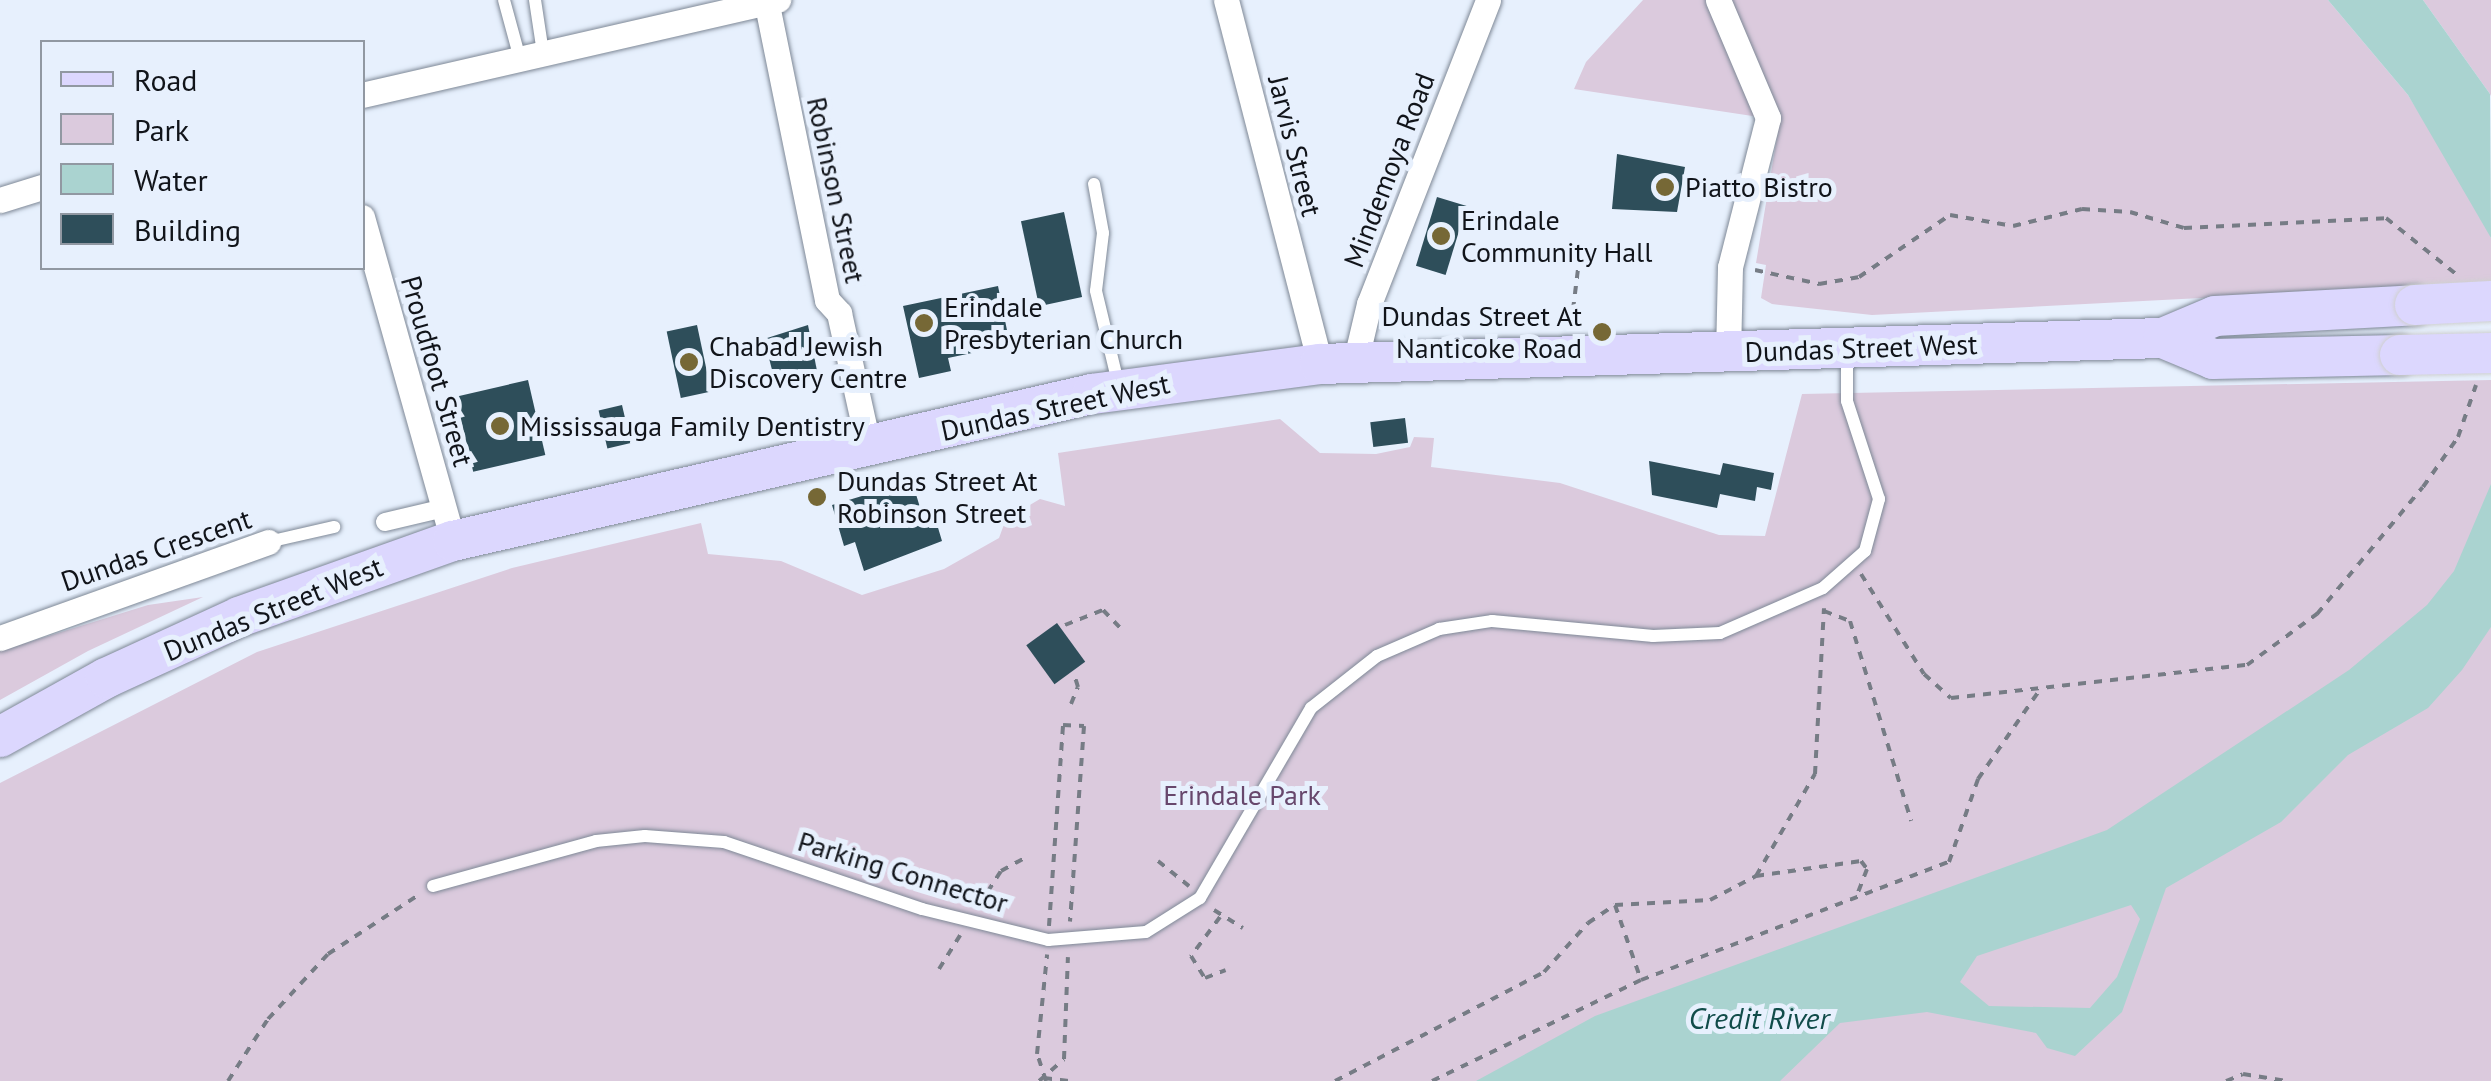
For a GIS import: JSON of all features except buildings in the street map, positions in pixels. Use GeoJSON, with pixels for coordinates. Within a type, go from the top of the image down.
{"type":"FeatureCollection","features":[{"type":"Feature","properties":{"kind":"main road","name":"Dundas Street West"},"geometry":{"type":"LineString","coordinates":[[0,736],[106,678],[449,524],[869,448],[1120,389],[1337,364],[2163,338],[2216,316],[2491,300]]}},
{"type":"Feature","properties":{"kind":"main road","name":"Dundas Street West"},"geometry":{"type":"LineString","coordinates":[[2163,338],[2213,359],[2491,353]]}},
{"type":"Feature","properties":{"kind":"street","name":"Jarvis Street"},"geometry":{"type":"LineString","coordinates":[[1226,0],[1337,364]]}},
{"type":"Feature","properties":{"kind":"street","name":"Mindemoya Road"},"geometry":{"type":"LineString","coordinates":[[1337,364],[1370,304],[1488,0]]}},
{"type":"Feature","properties":{"kind":"street"},"geometry":{"type":"LineString","coordinates":[[1718,0],[1768,118],[1730,267],[1728,352]]}},
{"type":"Feature","properties":{"kind":"street"},"geometry":{"type":"LineString","coordinates":[[365,93],[770,1]]}},
{"type":"Feature","properties":{"kind":"street","name":"Robinson Street"},"geometry":{"type":"LineString","coordinates":[[770,1],[827,300],[838,313],[869,448]]}},
{"type":"Feature","properties":{"kind":"street"},"geometry":{"type":"LineString","coordinates":[[0,200],[40,188]]}},
{"type":"Feature","properties":{"kind":"street","name":"Proudfoot Street"},"geometry":{"type":"LineString","coordinates":[[365,228],[449,524]]}},
{"type":"Feature","properties":{"kind":"street"},"geometry":{"type":"LineString","coordinates":[[385,522],[449,524]]}},
{"type":"Feature","properties":{"kind":"street","name":"Dundas Crescent"},"geometry":{"type":"LineString","coordinates":[[0,638],[268,542]]}},
{"type":"Feature","properties":{"kind":"lane"},"geometry":{"type":"LineString","coordinates":[[504,0],[532,56]]}},
{"type":"Feature","properties":{"kind":"lane"},"geometry":{"type":"LineString","coordinates":[[532,56],[535,0]]}},
{"type":"Feature","properties":{"kind":"lane"},"geometry":{"type":"LineString","coordinates":[[1094,184],[1103,233],[1096,290],[1120,389]]}},
{"type":"Feature","properties":{"kind":"lane"},"geometry":{"type":"LineString","coordinates":[[1200,898],[1311,708],[1377,656],[1440,629],[1492,622],[1653,636],[1720,633],[1823,588],[1865,551],[1879,499],[1847,401],[1847,349]]}},
{"type":"Feature","properties":{"kind":"lane","name":"Dundas Crescent"},"geometry":{"type":"LineString","coordinates":[[268,542],[334,527]]}},
{"type":"Feature","properties":{"kind":"lane","name":"Parking Connector"},"geometry":{"type":"LineString","coordinates":[[433,886],[596,841],[645,836],[724,842],[922,909],[1048,940],[1146,932],[1200,898]]}},
{"type":"Feature","properties":{"kind":"path"},"geometry":{"type":"LineString","coordinates":[[1571,326],[1579,260]]}},
{"type":"Feature","properties":{"kind":"path"},"geometry":{"type":"LineString","coordinates":[[1853,562],[1924,674],[1951,698],[2248,665]]}},
{"type":"Feature","properties":{"kind":"path"},"geometry":{"type":"LineString","coordinates":[[1756,876],[1816,774],[1823,588]]}},
{"type":"Feature","properties":{"kind":"path"},"geometry":{"type":"LineString","coordinates":[[1065,625],[1103,610],[1123,631]]}},
{"type":"Feature","properties":{"kind":"path"},"geometry":{"type":"LineString","coordinates":[[1824,611],[1850,621],[1910,821]]}},
{"type":"Feature","properties":{"kind":"path"},"geometry":{"type":"LineString","coordinates":[[1071,704],[1078,688],[1074,674]]}},
{"type":"Feature","properties":{"kind":"path"},"geometry":{"type":"LineString","coordinates":[[1432,1081],[1640,980],[1949,862],[1978,779],[2039,691]]}},
{"type":"Feature","properties":{"kind":"path"},"geometry":{"type":"LineString","coordinates":[[1063,724],[1084,726],[1064,1059],[1044,1080],[1037,1054],[1063,724]]}},
{"type":"Feature","properties":{"kind":"path"},"geometry":{"type":"LineString","coordinates":[[1335,1081],[1544,972],[1588,923],[1615,906],[1710,900],[1756,876],[1861,861],[1867,869],[1857,895]]}},
{"type":"Feature","properties":{"kind":"path"},"geometry":{"type":"LineString","coordinates":[[1158,862],[1221,917],[1243,928]]}},
{"type":"Feature","properties":{"kind":"path"},"geometry":{"type":"LineString","coordinates":[[228,1081],[268,1019],[328,954],[433,886]]}},
{"type":"Feature","properties":{"kind":"path"},"geometry":{"type":"LineString","coordinates":[[1615,906],[1640,980]]}},
{"type":"Feature","properties":{"kind":"path"},"geometry":{"type":"LineString","coordinates":[[1221,917],[1191,954],[1205,978],[1226,970]]}},
{"type":"Feature","properties":{"kind":"path"},"geometry":{"type":"LineString","coordinates":[[2226,1081],[2244,1074],[2286,1081]]}},
{"type":"Feature","properties":{"kind":"path"},"geometry":{"type":"LineString","coordinates":[[1044,1080],[1069,1081]]}},
{"type":"Feature","properties":{"kind":"green space"},"geometry":{"type":"Polygon","coordinates":[[[1643,0],[2328,0],[2408,95],[2482,214],[2491,238],[2491,283],[1872,315],[1772,304],[1761,298],[1766,265],[1756,263],[1779,125],[1759,117],[1574,89],[1586,62],[1643,0]]]}},
{"type":"Feature","properties":{"kind":"green space"},"geometry":{"type":"Polygon","coordinates":[[[2423,0],[2491,0],[2491,96],[2490,94],[2423,0]]]}},
{"type":"Feature","properties":{"kind":"green space","name":"Erindale Park"},"geometry":{"type":"Polygon","coordinates":[[[2491,380],[2491,1081],[0,1081],[0,783],[257,652],[512,568],[701,523],[708,554],[781,561],[862,595],[944,569],[999,538],[1006,519],[1040,499],[1065,506],[1058,453],[1280,419],[1320,453],[1376,454],[1410,447],[1414,437],[1434,438],[1431,467],[1560,483],[1719,535],[1765,536],[1802,394],[2491,380]]]}},
{"type":"Feature","properties":{"kind":"green space"},"geometry":{"type":"Polygon","coordinates":[[[203,597],[88,651],[0,700],[0,651],[148,605],[203,597]]]}},
{"type":"Feature","properties":{"kind":"water"},"geometry":{"type":"Polygon","coordinates":[[[2328,0],[2423,0],[2490,94],[2491,238],[2408,95],[2328,0]]]}},
{"type":"Feature","properties":{"kind":"water","name":"Credit River"},"geometry":{"type":"Polygon","coordinates":[[[2491,484],[2491,627],[2462,670],[2428,708],[2348,755],[2281,822],[2166,888],[2122,1012],[2075,1056],[2047,1048],[2036,1033],[1927,1012],[1840,1023],[1780,1081],[1476,1081],[1595,1016],[2107,830],[2349,670],[2427,605],[2454,571],[2491,484]],[[2131,905],[1977,956],[1960,982],[1989,1006],[2090,1008],[2117,977],[2140,919],[2131,905]]]}},
{"type":"Feature","properties":{"kind":"place","name":"Piatto Bistro"},"geometry":{"type":"Point","coordinates":[1665,187]}},
{"type":"Feature","properties":{"kind":"place","name":"Erindale Community Hall"},"geometry":{"type":"Point","coordinates":[1441,236]}},
{"type":"Feature","properties":{"kind":"place","name":"Erindale Presbyterian Church"},"geometry":{"type":"Point","coordinates":[924,323]}},
{"type":"Feature","properties":{"kind":"place","name":"Dundas Street At Nanticoke Road"},"geometry":{"type":"Point","coordinates":[1602,332]}},
{"type":"Feature","properties":{"kind":"place","name":"Chabad Jewish Discovery Centre"},"geometry":{"type":"Point","coordinates":[689,362]}},
{"type":"Feature","properties":{"kind":"place","name":"Mississauga Family Dentistry"},"geometry":{"type":"Point","coordinates":[500,426]}},
{"type":"Feature","properties":{"kind":"place","name":"Dundas Street At Robinson Street"},"geometry":{"type":"Point","coordinates":[817,497]}}]}
